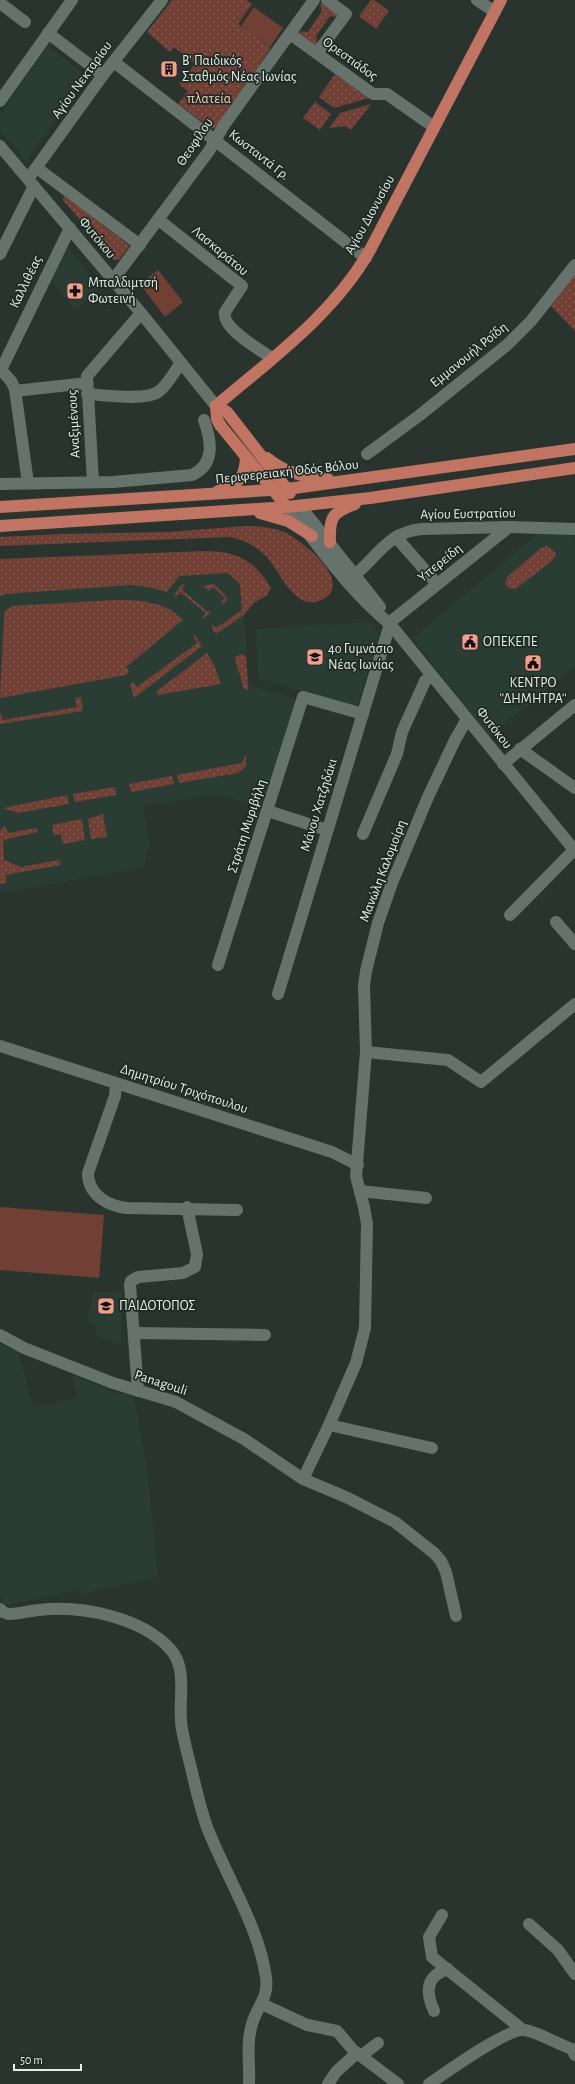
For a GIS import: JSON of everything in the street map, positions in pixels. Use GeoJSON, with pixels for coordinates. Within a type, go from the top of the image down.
{"type":"FeatureCollection","features":[{"type":"Feature","properties":{"kind":"main road","name":"Αγίου Διονυσίου"},"geometry":{"type":"LineString","coordinates":[[216,406],[327,308],[366,258],[502,0]]}},
{"type":"Feature","properties":{"kind":"main road","name":"Φυτόκου"},"geometry":{"type":"LineString","coordinates":[[216,406],[227,412],[300,506]]}},
{"type":"Feature","properties":{"kind":"main road","name":"Φυτόκου"},"geometry":{"type":"LineString","coordinates":[[216,406],[217,419],[220,425],[287,507]]}},
{"type":"Feature","properties":{"kind":"main road"},"geometry":{"type":"LineString","coordinates":[[246,438],[273,463],[292,473],[309,478],[357,481]]}},
{"type":"Feature","properties":{"kind":"main road","name":"Περιφερειακή Οδός Βόλου"},"geometry":{"type":"LineString","coordinates":[[0,507],[287,489],[357,481],[575,449]]}},
{"type":"Feature","properties":{"kind":"main road"},"geometry":{"type":"LineString","coordinates":[[212,494],[240,480],[245,469],[246,457]]}},
{"type":"Feature","properties":{"kind":"main road"},"geometry":{"type":"LineString","coordinates":[[0,526],[247,511],[300,506],[370,498],[575,468]]}},
{"type":"Feature","properties":{"kind":"main road"},"geometry":{"type":"LineString","coordinates":[[330,542],[329,527],[334,516],[344,508],[370,498]]}},
{"type":"Feature","properties":{"kind":"main road"},"geometry":{"type":"LineString","coordinates":[[247,511],[288,521],[312,536]]}},
{"type":"Feature","properties":{"kind":"street"},"geometry":{"type":"LineString","coordinates":[[0,101],[72,0]]}},
{"type":"Feature","properties":{"kind":"street","name":"Αγίου Νεκταρίου"},"geometry":{"type":"LineString","coordinates":[[0,254],[37,168],[103,75],[162,0]]}},
{"type":"Feature","properties":{"kind":"street","name":"Θεοφίλου"},"geometry":{"type":"LineString","coordinates":[[113,280],[159,220],[216,140],[224,125],[314,0]]}},
{"type":"Feature","properties":{"kind":"street"},"geometry":{"type":"LineString","coordinates":[[317,53],[346,14],[327,0]]}},
{"type":"Feature","properties":{"kind":"street"},"geometry":{"type":"LineString","coordinates":[[477,0],[495,12]]}},
{"type":"Feature","properties":{"kind":"street"},"geometry":{"type":"LineString","coordinates":[[0,3],[25,22]]}},
{"type":"Feature","properties":{"kind":"street"},"geometry":{"type":"LineString","coordinates":[[48,34],[103,75]]}},
{"type":"Feature","properties":{"kind":"street","name":"Ορεστιάδος"},"geometry":{"type":"LineString","coordinates":[[290,34],[373,94],[387,94],[434,127]]}},
{"type":"Feature","properties":{"kind":"street","name":"Κωσταντά Γρ."},"geometry":{"type":"LineString","coordinates":[[114,62],[366,258]]}},
{"type":"Feature","properties":{"kind":"street","name":"Φυτόκου"},"geometry":{"type":"LineString","coordinates":[[0,146],[141,312],[216,406]]}},
{"type":"Feature","properties":{"kind":"street"},"geometry":{"type":"LineString","coordinates":[[37,168],[140,245]]}},
{"type":"Feature","properties":{"kind":"street","name":"Λασκαράτου"},"geometry":{"type":"LineString","coordinates":[[159,220],[242,286],[224,312],[224,317],[232,329],[272,358]]}},
{"type":"Feature","properties":{"kind":"street","name":"Καλλιθέας"},"geometry":{"type":"LineString","coordinates":[[0,371],[4,354],[70,228]]}},
{"type":"Feature","properties":{"kind":"street","name":"Εμμανουήλ Ροΐδη"},"geometry":{"type":"LineString","coordinates":[[367,454],[420,415],[507,345],[531,321],[575,265]]}},
{"type":"Feature","properties":{"kind":"street","name":"Αναξιμένους"},"geometry":{"type":"LineString","coordinates":[[93,482],[87,388],[88,373],[141,312]]}},
{"type":"Feature","properties":{"kind":"street"},"geometry":{"type":"LineString","coordinates":[[16,391],[87,388],[143,396],[154,394],[162,389],[181,363]]}},
{"type":"Feature","properties":{"kind":"street"},"geometry":{"type":"LineString","coordinates":[[0,371],[12,382],[16,391],[28,484]]}},
{"type":"Feature","properties":{"kind":"street"},"geometry":{"type":"LineString","coordinates":[[0,484],[93,482],[167,478],[198,472],[207,462],[211,445],[204,420]]}},
{"type":"Feature","properties":{"kind":"street","name":"Φυτόκου"},"geometry":{"type":"LineString","coordinates":[[300,506],[330,542],[385,614],[390,624],[574,850]]}},
{"type":"Feature","properties":{"kind":"street","name":"Φυτόκου"},"geometry":{"type":"LineString","coordinates":[[287,507],[360,596],[380,618],[390,624]]}},
{"type":"Feature","properties":{"kind":"street","name":"Αγίου Ευστρατίου"},"geometry":{"type":"LineString","coordinates":[[355,575],[382,547],[396,537],[408,531],[422,528],[509,527],[575,529]]}},
{"type":"Feature","properties":{"kind":"street","name":"Υπερείδη"},"geometry":{"type":"LineString","coordinates":[[390,624],[437,584],[509,527]]}},
{"type":"Feature","properties":{"kind":"street"},"geometry":{"type":"LineString","coordinates":[[396,537],[437,584]]}},
{"type":"Feature","properties":{"kind":"street","name":"Μάνου Χατζηδάκι"},"geometry":{"type":"LineString","coordinates":[[278,994],[390,624]]}},
{"type":"Feature","properties":{"kind":"street"},"geometry":{"type":"LineString","coordinates":[[363,834],[397,754],[402,732],[425,681],[431,675]]}},
{"type":"Feature","properties":{"kind":"street","name":"Στράτη Μυριβήλη"},"geometry":{"type":"LineString","coordinates":[[218,965],[268,811],[303,696],[363,714]]}},
{"type":"Feature","properties":{"kind":"street"},"geometry":{"type":"LineString","coordinates":[[503,764],[575,705]]}},
{"type":"Feature","properties":{"kind":"street","name":"Μανώλη Καλομοίρη"},"geometry":{"type":"LineString","coordinates":[[303,1479],[356,1364],[365,1328],[367,1224],[360,1191],[356,1180],[366,1052],[364,986],[378,923],[392,883],[428,797],[455,740],[467,719]]}},
{"type":"Feature","properties":{"kind":"street"},"geometry":{"type":"LineString","coordinates":[[520,749],[575,788]]}},
{"type":"Feature","properties":{"kind":"street"},"geometry":{"type":"LineString","coordinates":[[268,811],[327,830]]}},
{"type":"Feature","properties":{"kind":"street"},"geometry":{"type":"LineString","coordinates":[[510,915],[574,850]]}},
{"type":"Feature","properties":{"kind":"street"},"geometry":{"type":"LineString","coordinates":[[556,922],[575,944]]}},
{"type":"Feature","properties":{"kind":"street"},"geometry":{"type":"LineString","coordinates":[[366,1052],[443,1059],[453,1062],[481,1082],[575,1004]]}},
{"type":"Feature","properties":{"kind":"street","name":"Δημητρίου Τριχόπουλου"},"geometry":{"type":"LineString","coordinates":[[0,1046],[332,1152],[358,1165]]}},
{"type":"Feature","properties":{"kind":"street"},"geometry":{"type":"LineString","coordinates":[[116,1084],[116,1096],[88,1173],[90,1184],[100,1198],[109,1205],[127,1208],[188,1207],[237,1210]]}},
{"type":"Feature","properties":{"kind":"street"},"geometry":{"type":"LineString","coordinates":[[360,1191],[426,1198]]}},
{"type":"Feature","properties":{"kind":"street"},"geometry":{"type":"LineString","coordinates":[[138,1391],[135,1333],[130,1288],[131,1281],[138,1277],[186,1272],[193,1269],[197,1263],[197,1250],[188,1207]]}},
{"type":"Feature","properties":{"kind":"street"},"geometry":{"type":"LineString","coordinates":[[135,1333],[265,1335]]}},
{"type":"Feature","properties":{"kind":"street","name":"Panagouli"},"geometry":{"type":"LineString","coordinates":[[0,1335],[24,1348],[113,1383],[176,1402],[244,1439],[303,1479],[348,1498],[395,1522],[434,1553],[446,1572],[456,1616]]}},
{"type":"Feature","properties":{"kind":"street"},"geometry":{"type":"LineString","coordinates":[[329,1425],[432,1448]]}},
{"type":"Feature","properties":{"kind":"street"},"geometry":{"type":"LineString","coordinates":[[0,1609],[8,1614],[39,1610],[100,1612],[116,1617],[149,1633],[170,1649],[179,1661],[180,1720],[208,1828],[244,1912],[263,1964],[266,1986],[262,2004],[252,2023],[248,2058],[249,2084]]}},
{"type":"Feature","properties":{"kind":"street"},"geometry":{"type":"LineString","coordinates":[[442,1915],[429,1937],[432,1957],[523,2030],[574,2049]]}},
{"type":"Feature","properties":{"kind":"street"},"geometry":{"type":"LineString","coordinates":[[529,1924],[558,1950],[575,1974]]}},
{"type":"Feature","properties":{"kind":"street"},"geometry":{"type":"LineString","coordinates":[[434,2011],[428,1997],[430,1983],[440,1972],[448,1969]]}},
{"type":"Feature","properties":{"kind":"street"},"geometry":{"type":"LineString","coordinates":[[262,2004],[307,2025],[337,2032],[359,2054],[398,2084]]}},
{"type":"Feature","properties":{"kind":"street"},"geometry":{"type":"LineString","coordinates":[[429,2084],[480,2051],[513,2032],[523,2030]]}},
{"type":"Feature","properties":{"kind":"street"},"geometry":{"type":"LineString","coordinates":[[328,2084],[336,2072],[359,2054],[378,2043]]}},
{"type":"Feature","properties":{"kind":"shaded area"},"geometry":{"type":"Polygon","coordinates":[[[48,46],[87,76],[26,161],[0,130],[0,114],[48,46]]]}},
{"type":"Feature","properties":{"kind":"shaded area"},"geometry":{"type":"Polygon","coordinates":[[[68,247],[101,289],[75,310],[51,280],[68,247]]]}},
{"type":"Feature","properties":{"kind":"shaded area"},"geometry":{"type":"Polygon","coordinates":[[[539,533],[571,534],[575,540],[575,666],[489,736],[412,638],[539,533]]]}},
{"type":"Feature","properties":{"kind":"shaded area"},"geometry":{"type":"Polygon","coordinates":[[[241,570],[249,685],[296,699],[261,807],[215,794],[143,807],[150,844],[143,867],[0,893],[0,585],[241,570]]]}},
{"type":"Feature","properties":{"kind":"shaded area","name":"4ο Γυμνάσιο Νέας Ιωνίας"},"geometry":{"type":"Polygon","coordinates":[[[370,622],[380,636],[356,708],[258,678],[256,629],[370,622]]]}},
{"type":"Feature","properties":{"kind":"shaded area","name":"ΠΑΙΔΟΤΟΠΟΣ"},"geometry":{"type":"Polygon","coordinates":[[[122,1291],[121,1344],[96,1335],[97,1328],[87,1321],[93,1292],[122,1291]]]}},
{"type":"Feature","properties":{"kind":"shaded area"},"geometry":{"type":"Polygon","coordinates":[[[0,1344],[19,1353],[33,1408],[77,1398],[72,1378],[74,1376],[117,1394],[133,1394],[147,1468],[158,1577],[81,1594],[79,1589],[4,1606],[0,1593],[0,1344]]]}},
{"type":"Feature","properties":{"kind":"green space","name":"πλατεία"},"geometry":{"type":"Polygon","coordinates":[[[172,0],[246,0],[252,4],[238,24],[271,48],[216,127],[212,129],[178,104],[188,91],[179,84],[195,64],[174,47],[170,52],[147,32],[172,0]]]}},
{"type":"Feature","properties":{"kind":"green space"},"geometry":{"type":"Polygon","coordinates":[[[371,0],[374,0],[389,11],[376,29],[359,16],[371,0]]]}},
{"type":"Feature","properties":{"kind":"green space"},"geometry":{"type":"Polygon","coordinates":[[[321,3],[338,15],[336,17],[330,16],[316,36],[318,45],[316,47],[299,33],[300,31],[308,32],[322,11],[320,5],[321,3]]]}},
{"type":"Feature","properties":{"kind":"green space"},"geometry":{"type":"Polygon","coordinates":[[[254,7],[283,28],[270,47],[241,26],[254,7]]]}},
{"type":"Feature","properties":{"kind":"green space"},"geometry":{"type":"Polygon","coordinates":[[[335,74],[369,98],[334,108],[319,97],[335,74]]]}},
{"type":"Feature","properties":{"kind":"green space"},"geometry":{"type":"Polygon","coordinates":[[[315,102],[331,114],[320,130],[303,118],[315,102]]]}},
{"type":"Feature","properties":{"kind":"green space"},"geometry":{"type":"Polygon","coordinates":[[[371,104],[351,130],[345,126],[329,128],[340,113],[371,104]]]}},
{"type":"Feature","properties":{"kind":"green space"},"geometry":{"type":"Polygon","coordinates":[[[64,195],[130,246],[119,260],[114,260],[63,200],[64,195]]]}},
{"type":"Feature","properties":{"kind":"green space"},"geometry":{"type":"Polygon","coordinates":[[[575,267],[575,331],[548,303],[575,267]]]}},
{"type":"Feature","properties":{"kind":"green space"},"geometry":{"type":"Polygon","coordinates":[[[158,270],[183,302],[165,317],[140,284],[158,270]]]}},
{"type":"Feature","properties":{"kind":"green space"},"geometry":{"type":"Polygon","coordinates":[[[245,526],[265,527],[279,530],[302,544],[313,553],[330,573],[333,583],[331,593],[322,600],[312,602],[303,601],[289,588],[265,555],[249,544],[231,537],[0,546],[0,537],[167,532],[245,526]]]}},
{"type":"Feature","properties":{"kind":"green space"},"geometry":{"type":"Polygon","coordinates":[[[547,546],[555,552],[556,555],[552,561],[517,588],[511,589],[508,587],[505,582],[508,576],[541,548],[547,546]]]}},
{"type":"Feature","properties":{"kind":"green space"},"geometry":{"type":"Polygon","coordinates":[[[204,551],[226,553],[243,559],[258,570],[271,588],[267,595],[254,603],[244,615],[216,634],[212,628],[212,624],[216,628],[242,610],[240,584],[228,573],[179,576],[167,592],[148,587],[131,585],[6,594],[0,596],[0,559],[204,551]]]}},
{"type":"Feature","properties":{"kind":"green space"},"geometry":{"type":"Polygon","coordinates":[[[185,584],[182,590],[208,612],[212,611],[204,618],[202,617],[206,613],[180,592],[176,597],[174,595],[181,585],[185,584]]]}},
{"type":"Feature","properties":{"kind":"green space"},"geometry":{"type":"Polygon","coordinates":[[[214,584],[226,596],[227,600],[223,604],[221,602],[225,598],[213,587],[209,591],[203,586],[214,584]]]}},
{"type":"Feature","properties":{"kind":"green space"},"geometry":{"type":"Polygon","coordinates":[[[115,600],[143,601],[160,605],[176,614],[183,620],[126,667],[129,672],[126,675],[0,698],[5,611],[12,606],[115,600]]]}},
{"type":"Feature","properties":{"kind":"green space"},"geometry":{"type":"Polygon","coordinates":[[[195,635],[202,646],[134,698],[130,684],[133,682],[137,687],[197,643],[193,636],[195,635]]]}},
{"type":"Feature","properties":{"kind":"green space"},"geometry":{"type":"Polygon","coordinates":[[[207,653],[214,665],[221,684],[158,695],[157,691],[207,653]]]}},
{"type":"Feature","properties":{"kind":"green space"},"geometry":{"type":"Polygon","coordinates":[[[241,654],[246,656],[248,690],[243,688],[235,659],[235,657],[241,654]]]}},
{"type":"Feature","properties":{"kind":"green space"},"geometry":{"type":"Polygon","coordinates":[[[81,697],[83,711],[0,724],[0,712],[3,720],[77,707],[75,698],[81,697]]]}},
{"type":"Feature","properties":{"kind":"green space"},"geometry":{"type":"Polygon","coordinates":[[[246,755],[246,766],[238,773],[179,783],[177,775],[242,763],[246,755]]]}},
{"type":"Feature","properties":{"kind":"green space"},"geometry":{"type":"Polygon","coordinates":[[[172,776],[174,784],[131,792],[129,784],[172,776]]]}},
{"type":"Feature","properties":{"kind":"green space"},"geometry":{"type":"Polygon","coordinates":[[[115,787],[116,795],[75,802],[73,794],[115,787]]]}},
{"type":"Feature","properties":{"kind":"green space"},"geometry":{"type":"Polygon","coordinates":[[[67,795],[69,804],[18,813],[3,808],[67,795]]]}},
{"type":"Feature","properties":{"kind":"green space"},"geometry":{"type":"Polygon","coordinates":[[[103,814],[107,837],[91,839],[88,819],[103,814]]]}},
{"type":"Feature","properties":{"kind":"green space"},"geometry":{"type":"Polygon","coordinates":[[[82,819],[85,840],[63,844],[61,834],[54,835],[52,825],[82,819]]]}},
{"type":"Feature","properties":{"kind":"green space"},"geometry":{"type":"Polygon","coordinates":[[[5,826],[8,833],[37,828],[38,832],[3,840],[4,860],[21,867],[59,860],[60,865],[6,875],[6,883],[0,884],[0,831],[5,826]]]}},
{"type":"Feature","properties":{"kind":"green space"},"geometry":{"type":"Polygon","coordinates":[[[0,1207],[104,1215],[99,1278],[0,1270],[0,1207]]]}},
{"type":"Feature","properties":{"kind":"place","name":"Β' Παιδικός Σταθμός Νέας Ιωνίας"},"geometry":{"type":"Point","coordinates":[169,69]}},
{"type":"Feature","properties":{"kind":"place","name":"Μπαλδιμτσή Φωτεινή"},"geometry":{"type":"Point","coordinates":[75,291]}},
{"type":"Feature","properties":{"kind":"place","name":"ΟΠΕΚΕΠΕ"},"geometry":{"type":"Point","coordinates":[470,642]}},
{"type":"Feature","properties":{"kind":"place","name":"4ο Γυμνάσιο Νέας Ιωνίας"},"geometry":{"type":"Point","coordinates":[315,657]}},
{"type":"Feature","properties":{"kind":"place","name":"ΚΕΝΤΡΟ ''ΔΗΜΗΤΡΑ''"},"geometry":{"type":"Point","coordinates":[533,663]}},
{"type":"Feature","properties":{"kind":"place","name":"ΠΑΙΔΟΤΟΠΟΣ"},"geometry":{"type":"Point","coordinates":[106,1306]}}]}
